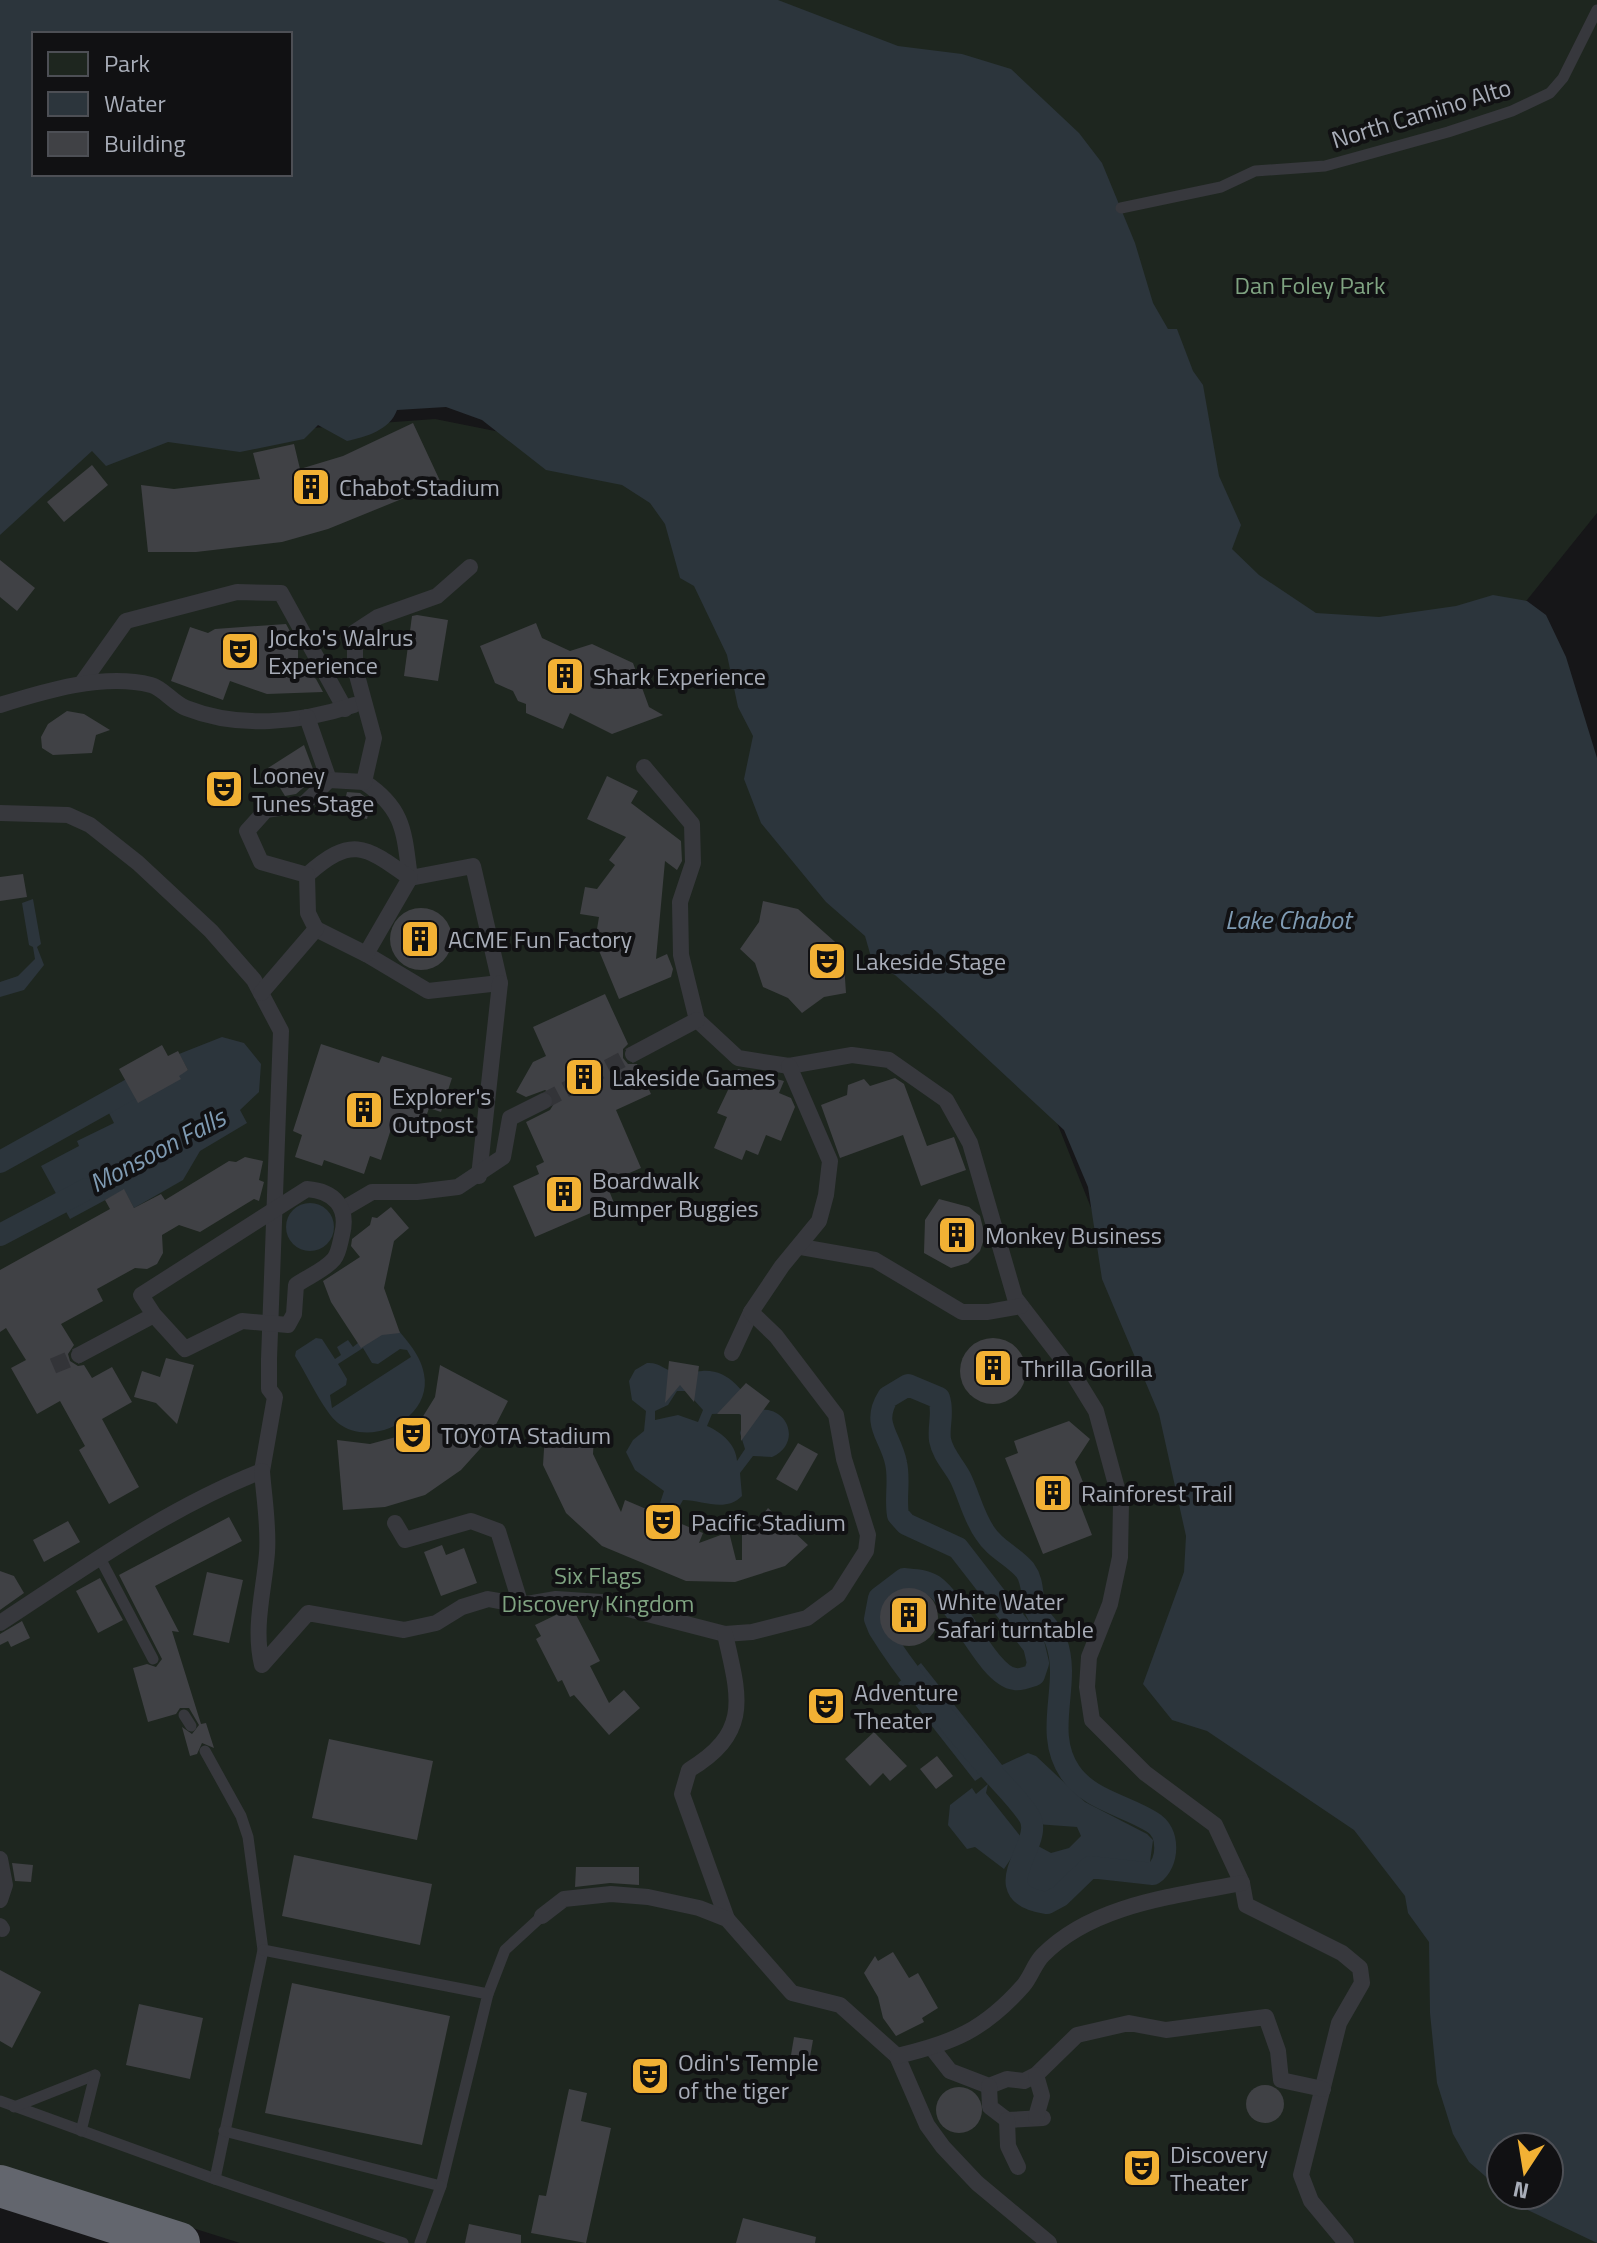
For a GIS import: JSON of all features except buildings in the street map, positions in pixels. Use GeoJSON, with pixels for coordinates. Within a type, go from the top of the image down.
{"type":"FeatureCollection","features":[{"type":"Feature","properties":{"kind":"highway"},"geometry":{"type":"LineString","coordinates":[[0,2186],[179,2243]]}},
{"type":"Feature","properties":{"kind":"street"},"geometry":{"type":"LineString","coordinates":[[364,782],[374,738],[355,668],[355,632],[378,617],[437,596],[470,567]]}},
{"type":"Feature","properties":{"kind":"street"},"geometry":{"type":"LineString","coordinates":[[0,705],[82,683],[153,685],[176,705],[207,716],[248,722],[307,717],[350,707],[281,593],[237,592],[126,621],[82,683]]}},
{"type":"Feature","properties":{"kind":"street"},"geometry":{"type":"LineString","coordinates":[[307,717],[329,780]]}},
{"type":"Feature","properties":{"kind":"street"},"geometry":{"type":"LineString","coordinates":[[644,767],[692,824],[693,863],[680,902],[681,942],[697,1020],[738,1058],[789,1066],[852,1055],[889,1060],[946,1100],[970,1143],[1015,1298],[1072,1372],[1096,1411],[1121,1503],[1117,1569],[1110,1604],[1089,1657],[1087,1687],[1092,1720],[1145,1773],[1215,1825],[1242,1883],[1246,1905],[1342,1953],[1360,1968],[1362,1983],[1339,2023],[1301,2175],[1311,2201],[1346,2243]]}},
{"type":"Feature","properties":{"kind":"street"},"geometry":{"type":"LineString","coordinates":[[307,875],[261,862],[247,831],[266,810],[304,804],[329,780],[364,782],[384,795],[402,821],[410,878],[366,954]]}},
{"type":"Feature","properties":{"kind":"street"},"geometry":{"type":"LineString","coordinates":[[0,813],[68,815],[90,825],[138,863],[211,931],[261,993],[281,1031],[270,1325],[269,1389],[275,1397],[262,1471],[267,1551],[259,1606],[258,1649],[262,1665],[308,1613],[404,1630],[436,1623],[462,1607],[488,1599],[521,1605],[556,1599],[601,1602],[725,1634],[752,1632],[807,1618],[838,1595],[866,1551],[868,1535],[844,1459],[836,1415],[776,1336],[751,1312]]}},
{"type":"Feature","properties":{"kind":"street"},"geometry":{"type":"LineString","coordinates":[[479,1176],[500,983],[473,866],[410,878],[370,850],[334,851],[307,875],[308,913],[316,929],[428,991],[500,983]]}},
{"type":"Feature","properties":{"kind":"street"},"geometry":{"type":"LineString","coordinates":[[261,993],[316,929]]}},
{"type":"Feature","properties":{"kind":"street"},"geometry":{"type":"LineString","coordinates":[[633,1054],[697,1020]]}},
{"type":"Feature","properties":{"kind":"street"},"geometry":{"type":"LineString","coordinates":[[732,1353],[751,1312],[782,1266],[801,1247],[819,1221],[830,1161],[789,1066]]}},
{"type":"Feature","properties":{"kind":"street"},"geometry":{"type":"LineString","coordinates":[[343,1209],[372,1192],[417,1192],[458,1187],[479,1176],[503,1157],[510,1118],[544,1101]]}},
{"type":"Feature","properties":{"kind":"street"},"geometry":{"type":"LineString","coordinates":[[271,1284],[296,1285],[334,1260],[344,1227],[343,1209],[336,1198],[322,1190],[307,1189],[141,1295],[154,1315],[185,1349],[242,1321],[283,1327],[293,1321],[296,1285]]}},
{"type":"Feature","properties":{"kind":"street"},"geometry":{"type":"LineString","coordinates":[[801,1247],[875,1260],[962,1312],[1021,1306]]}},
{"type":"Feature","properties":{"kind":"street"},"geometry":{"type":"LineString","coordinates":[[79,1355],[154,1315]]}},
{"type":"Feature","properties":{"kind":"street"},"geometry":{"type":"LineString","coordinates":[[0,1623],[100,1558],[232,1483],[262,1471]]}},
{"type":"Feature","properties":{"kind":"street"},"geometry":{"type":"LineString","coordinates":[[395,1523],[405,1540],[471,1521],[498,1531],[521,1605]]}},
{"type":"Feature","properties":{"kind":"street"},"geometry":{"type":"LineString","coordinates":[[725,1634],[739,1698],[733,1730],[714,1755],[689,1770],[682,1794],[727,1919],[792,1993],[840,2005],[897,2056],[927,2125],[943,2147],[977,2183],[1049,2243]]}},
{"type":"Feature","properties":{"kind":"street"},"geometry":{"type":"LineString","coordinates":[[0,1859],[5,1885],[0,1900]]}},
{"type":"Feature","properties":{"kind":"street"},"geometry":{"type":"LineString","coordinates":[[897,2056],[932,2048],[969,2034],[992,2019],[1025,1983],[1042,1956],[1078,1930],[1117,1911],[1242,1883]]}},
{"type":"Feature","properties":{"kind":"street"},"geometry":{"type":"LineString","coordinates":[[542,1916],[564,1899],[611,1894],[648,1897],[699,1908],[727,1919]]}},
{"type":"Feature","properties":{"kind":"street"},"geometry":{"type":"LineString","coordinates":[[932,2048],[950,2071],[989,2086],[1007,2079],[1024,2081],[1036,2075],[1077,2035],[1129,2023],[1166,2030],[1266,2017],[1278,2051],[1281,2080],[1323,2089]]}},
{"type":"Feature","properties":{"kind":"street"},"geometry":{"type":"LineString","coordinates":[[989,2086],[990,2107],[1007,2120],[1039,2118],[1042,2103],[1036,2075]]}},
{"type":"Feature","properties":{"kind":"street"},"geometry":{"type":"LineString","coordinates":[[1007,2120],[1008,2146],[1018,2167]]}},
{"type":"Feature","properties":{"kind":"lane","name":"North Camino Alto"},"geometry":{"type":"LineString","coordinates":[[1121,208],[1221,187],[1255,171],[1325,166],[1512,111],[1550,93],[1563,78],[1597,10]]}},
{"type":"Feature","properties":{"kind":"lane"},"geometry":{"type":"LineString","coordinates":[[100,1558],[153,1659]]}},
{"type":"Feature","properties":{"kind":"lane"},"geometry":{"type":"LineString","coordinates":[[205,1751],[232,1798],[248,1837],[263,1950],[215,2179]]}},
{"type":"Feature","properties":{"kind":"lane"},"geometry":{"type":"LineString","coordinates":[[420,2243],[441,2186],[488,1994],[505,1950],[542,1916]]}},
{"type":"Feature","properties":{"kind":"lane"},"geometry":{"type":"LineString","coordinates":[[263,1950],[488,1994]]}},
{"type":"Feature","properties":{"kind":"lane"},"geometry":{"type":"LineString","coordinates":[[14,2107],[95,2075],[81,2131]]}},
{"type":"Feature","properties":{"kind":"lane"},"geometry":{"type":"LineString","coordinates":[[0,2101],[403,2243]]}},
{"type":"Feature","properties":{"kind":"lane"},"geometry":{"type":"LineString","coordinates":[[224,2131],[441,2186]]}},
{"type":"Feature","properties":{"kind":"green space","name":"Dan Foley Park"},"geometry":{"type":"Polygon","coordinates":[[[607,0],[1597,0],[1597,513],[1415,739],[607,0]]]}},
{"type":"Feature","properties":{"kind":"green space","name":"Six Flags Discovery Kingdom"},"geometry":{"type":"Polygon","coordinates":[[[435,419],[561,444],[653,482],[1050,1105],[1212,1511],[1430,1839],[1497,2131],[1485,2131],[1485,2211],[1565,2211],[1597,2243],[240,2243],[0,2167],[0,495],[59,425],[298,429],[435,419]]]}},
{"type":"Feature","properties":{"kind":"water","name":"Lake Chabot"},"geometry":{"type":"Polygon","coordinates":[[[0,0],[778,0],[898,46],[962,54],[1011,69],[1079,133],[1102,163],[1135,243],[1153,303],[1168,329],[1177,329],[1193,371],[1203,385],[1219,476],[1241,525],[1232,549],[1259,575],[1316,613],[1379,617],[1456,606],[1493,595],[1527,601],[1546,615],[1566,657],[1597,758],[1597,2243],[1530,2211],[1565,2211],[1565,2131],[1485,2131],[1485,2176],[1469,2162],[1453,2134],[1437,2083],[1430,2013],[1429,1942],[1408,1913],[1405,1896],[1354,1830],[1207,1731],[1172,1720],[1143,1684],[1184,1572],[1186,1536],[1159,1414],[1102,1279],[1088,1187],[1064,1130],[895,975],[873,964],[865,936],[826,902],[761,823],[744,779],[753,736],[738,707],[727,655],[694,586],[680,578],[665,524],[650,503],[622,485],[546,470],[482,420],[446,407],[397,410],[383,428],[347,441],[318,425],[304,439],[240,452],[168,442],[106,466],[92,451],[0,535],[0,0]]]}},
{"type":"Feature","properties":{"kind":"water"},"geometry":{"type":"Polygon","coordinates":[[[33,899],[41,944],[37,947],[44,965],[24,990],[0,997],[0,982],[18,976],[35,959],[33,947],[29,945],[22,903],[33,899]]]}},
{"type":"Feature","properties":{"kind":"water"},"geometry":{"type":"Polygon","coordinates":[[[222,1037],[244,1043],[261,1064],[259,1092],[240,1110],[247,1123],[200,1151],[183,1180],[134,1208],[124,1190],[70,1219],[41,1166],[79,1146],[77,1141],[114,1123],[107,1109],[188,1070],[179,1054],[222,1037]]]}},
{"type":"Feature","properties":{"kind":"water"},"geometry":{"type":"Polygon","coordinates":[[[310,1203],[327,1210],[334,1227],[327,1244],[310,1251],[293,1244],[286,1227],[293,1210],[310,1203]]]}},
{"type":"Feature","properties":{"kind":"water"},"geometry":{"type":"Polygon","coordinates":[[[389,1318],[419,1358],[424,1374],[424,1390],[419,1404],[397,1425],[382,1431],[367,1432],[352,1430],[338,1423],[321,1401],[295,1356],[296,1351],[316,1338],[322,1339],[335,1359],[341,1355],[337,1347],[348,1340],[353,1347],[389,1318]],[[363,1348],[338,1364],[347,1379],[346,1385],[330,1395],[332,1408],[411,1357],[407,1350],[400,1349],[378,1364],[372,1363],[363,1348]]]}},
{"type":"Feature","properties":{"kind":"water"},"geometry":{"type":"Polygon","coordinates":[[[652,1363],[679,1373],[712,1371],[727,1377],[757,1410],[777,1413],[784,1419],[789,1435],[787,1443],[772,1457],[753,1456],[740,1473],[742,1496],[735,1501],[721,1505],[683,1500],[674,1516],[658,1509],[664,1491],[635,1470],[626,1452],[633,1440],[644,1431],[646,1411],[632,1400],[629,1381],[635,1370],[652,1363]],[[677,1391],[668,1405],[655,1411],[655,1420],[678,1415],[698,1422],[703,1410],[686,1391],[677,1391]],[[738,1413],[712,1414],[707,1426],[728,1440],[737,1461],[745,1449],[740,1433],[744,1418],[738,1413]]]}},
{"type":"Feature","properties":{"kind":"water"},"geometry":{"type":"Polygon","coordinates":[[[921,1663],[1002,1765],[1028,1753],[1036,1756],[1085,1802],[1147,1834],[1153,1840],[1150,1862],[1142,1868],[1103,1862],[1086,1865],[1047,1892],[1037,1892],[1025,1886],[1023,1873],[1038,1846],[1051,1853],[1069,1848],[1081,1836],[1077,1827],[1022,1823],[984,1775],[975,1781],[898,1683],[921,1663]]]}},
{"type":"Feature","properties":{"kind":"water"},"geometry":{"type":"Polygon","coordinates":[[[988,1784],[986,1793],[1021,1837],[1020,1845],[1004,1869],[975,1847],[967,1849],[948,1825],[950,1805],[972,1788],[976,1794],[988,1784]]]}},
{"type":"Feature","properties":{"kind":"waterway","name":"Monsoon Falls"},"geometry":{"type":"LineString","coordinates":[[0,1162],[131,1089]]}},
{"type":"Feature","properties":{"kind":"waterway","name":"Monsoon Falls"},"geometry":{"type":"LineString","coordinates":[[0,1235],[87,1189]]}},
{"type":"Feature","properties":{"kind":"waterway"},"geometry":{"type":"LineString","coordinates":[[908,1385],[939,1398],[943,1450],[960,1477],[985,1533],[1028,1575],[1036,1611],[1056,1641],[1061,1674],[1058,1740],[1070,1772],[1087,1789],[1158,1827],[1165,1848],[1162,1863],[1153,1874],[1090,1867],[1060,1896],[1047,1903],[1028,1897],[1018,1889],[1017,1878],[1032,1827],[1029,1816],[931,1701],[879,1629],[875,1619],[879,1598],[904,1579],[923,1581],[944,1595],[984,1653],[1005,1675],[1015,1679],[1034,1675],[1038,1663],[1034,1646],[958,1548],[906,1524],[898,1515],[897,1469],[881,1415],[888,1397],[908,1385]]}},
{"type":"Feature","properties":{"kind":"tunnel"},"geometry":{"type":"LineString","coordinates":[[544,1101],[633,1054]]}},
{"type":"Feature","properties":{"kind":"tunnel"},"geometry":{"type":"LineString","coordinates":[[53,1366],[79,1355]]}},
{"type":"Feature","properties":{"kind":"place","name":"Chabot Stadium"},"geometry":{"type":"Point","coordinates":[311,487]}},
{"type":"Feature","properties":{"kind":"place","name":"Jocko's Walrus Experience"},"geometry":{"type":"Point","coordinates":[240,651]}},
{"type":"Feature","properties":{"kind":"place","name":"Shark Experience"},"geometry":{"type":"Point","coordinates":[565,676]}},
{"type":"Feature","properties":{"kind":"place","name":"Looney Tunes Stage"},"geometry":{"type":"Point","coordinates":[224,789]}},
{"type":"Feature","properties":{"kind":"place","name":"ACME Fun Factory"},"geometry":{"type":"Point","coordinates":[420,939]}},
{"type":"Feature","properties":{"kind":"place","name":"Lakeside Stage"},"geometry":{"type":"Point","coordinates":[827,961]}},
{"type":"Feature","properties":{"kind":"place","name":"Lakeside Games"},"geometry":{"type":"Point","coordinates":[584,1077]}},
{"type":"Feature","properties":{"kind":"place","name":"Explorer's Outpost"},"geometry":{"type":"Point","coordinates":[364,1110]}},
{"type":"Feature","properties":{"kind":"place","name":"Boardwalk Bumper Buggies"},"geometry":{"type":"Point","coordinates":[564,1194]}},
{"type":"Feature","properties":{"kind":"place","name":"Monkey Business"},"geometry":{"type":"Point","coordinates":[957,1235]}},
{"type":"Feature","properties":{"kind":"place","name":"Thrilla Gorilla"},"geometry":{"type":"Point","coordinates":[993,1368]}},
{"type":"Feature","properties":{"kind":"place","name":"TOYOTA Stadium"},"geometry":{"type":"Point","coordinates":[413,1435]}},
{"type":"Feature","properties":{"kind":"place","name":"Rainforest Trail"},"geometry":{"type":"Point","coordinates":[1053,1493]}},
{"type":"Feature","properties":{"kind":"place","name":"Pacific Stadium"},"geometry":{"type":"Point","coordinates":[663,1522]}},
{"type":"Feature","properties":{"kind":"place","name":"White Water Safari turntable"},"geometry":{"type":"Point","coordinates":[909,1615]}},
{"type":"Feature","properties":{"kind":"place","name":"Adventure Theater"},"geometry":{"type":"Point","coordinates":[826,1706]}},
{"type":"Feature","properties":{"kind":"place","name":"Odin's Temple of the tiger"},"geometry":{"type":"Point","coordinates":[650,2076]}},
{"type":"Feature","properties":{"kind":"place","name":"Discovery Theater"},"geometry":{"type":"Point","coordinates":[1142,2168]}}]}
